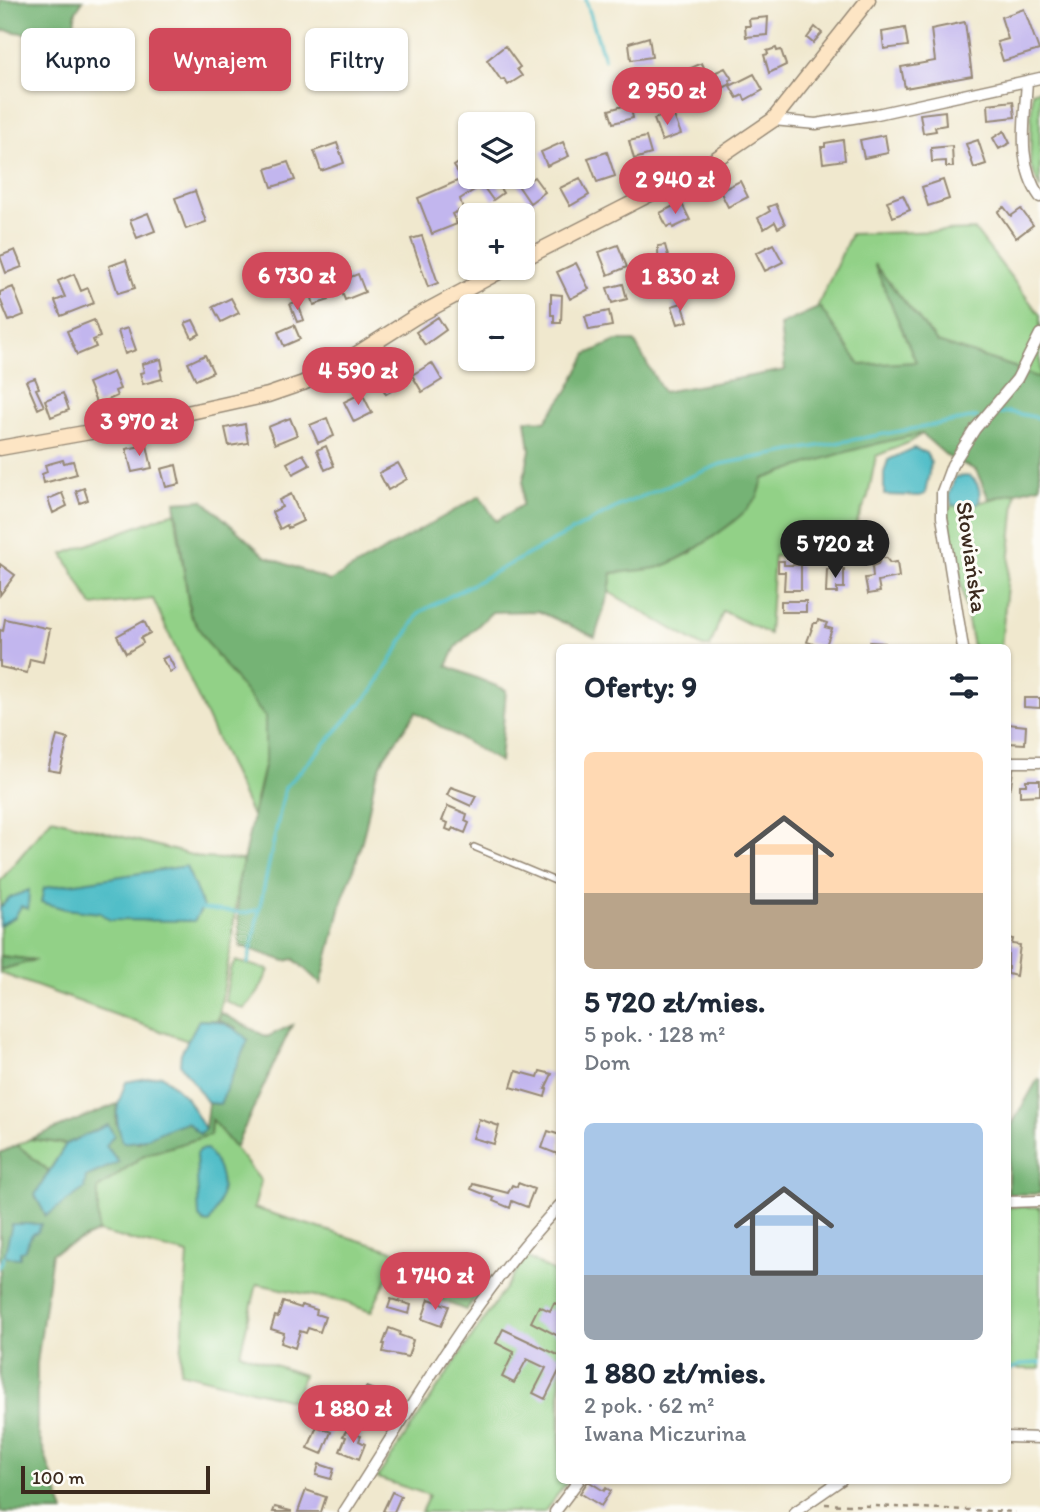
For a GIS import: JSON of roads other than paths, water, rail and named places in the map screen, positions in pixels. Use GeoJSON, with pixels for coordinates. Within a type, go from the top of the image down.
{"type":"FeatureCollection","features":[{"type":"Feature","properties":{"kind":"street"},"geometry":{"type":"LineString","coordinates":[[535,253],[707,165],[773,120],[868,0]]}},
{"type":"Feature","properties":{"kind":"street"},"geometry":{"type":"LineString","coordinates":[[773,120],[816,124],[877,114],[1040,78]]}},
{"type":"Feature","properties":{"kind":"street"},"geometry":{"type":"LineString","coordinates":[[1027,81],[1025,164],[1040,197]]}},
{"type":"Feature","properties":{"kind":"street"},"geometry":{"type":"LineString","coordinates":[[0,448],[141,423],[268,395],[303,383],[338,366],[415,317],[484,280]]}},
{"type":"Feature","properties":{"kind":"street","name":"Słowiańska"},"geometry":{"type":"LineString","coordinates":[[962,644],[944,530],[942,492],[952,466],[975,429],[1017,379],[1040,334]]}},
{"type":"Feature","properties":{"kind":"street"},"geometry":{"type":"LineString","coordinates":[[1011,762],[1040,762]]}},
{"type":"Feature","properties":{"kind":"street"},"geometry":{"type":"LineString","coordinates":[[1011,1202],[1040,1201]]}},
{"type":"Feature","properties":{"kind":"street"},"geometry":{"type":"LineString","coordinates":[[344,1512],[478,1303],[532,1234],[556,1209]]}},
{"type":"Feature","properties":{"kind":"street"},"geometry":{"type":"LineString","coordinates":[[1011,1437],[1040,1438]]}},
{"type":"Feature","properties":{"kind":"street"},"geometry":{"type":"LineString","coordinates":[[555,1512],[576,1484]]}},
{"type":"Feature","properties":{"kind":"street"},"geometry":{"type":"LineString","coordinates":[[795,1512],[835,1484]]}},
{"type":"Feature","properties":{"kind":"lane"},"geometry":{"type":"LineString","coordinates":[[474,847],[556,881]]}},
{"type":"Feature","properties":{"kind":"water"},"geometry":{"type":"Polygon","coordinates":[[[914,448],[926,453],[931,462],[925,494],[884,495],[884,473],[888,460],[914,448]]]}},
{"type":"Feature","properties":{"kind":"water"},"geometry":{"type":"Polygon","coordinates":[[[969,476],[979,488],[979,503],[965,507],[952,505],[949,495],[955,477],[969,476]]]}},
{"type":"Feature","properties":{"kind":"water"},"geometry":{"type":"Polygon","coordinates":[[[186,866],[203,907],[194,921],[110,920],[100,913],[65,909],[41,902],[44,888],[186,866]]]}},
{"type":"Feature","properties":{"kind":"water"},"geometry":{"type":"Polygon","coordinates":[[[29,890],[28,909],[21,906],[15,917],[0,925],[0,908],[9,898],[29,890]]]}},
{"type":"Feature","properties":{"kind":"water"},"geometry":{"type":"Polygon","coordinates":[[[199,1020],[226,1024],[248,1040],[220,1104],[208,1103],[180,1064],[181,1053],[199,1020]]]}},
{"type":"Feature","properties":{"kind":"water"},"geometry":{"type":"Polygon","coordinates":[[[162,1075],[186,1097],[205,1129],[199,1134],[187,1122],[147,1138],[123,1142],[117,1112],[126,1082],[162,1075]]]}},
{"type":"Feature","properties":{"kind":"water"},"geometry":{"type":"Polygon","coordinates":[[[108,1125],[114,1135],[106,1146],[119,1162],[86,1177],[84,1189],[46,1216],[35,1195],[66,1144],[108,1125]]]}},
{"type":"Feature","properties":{"kind":"water"},"geometry":{"type":"Polygon","coordinates":[[[207,1149],[218,1168],[222,1186],[219,1204],[209,1223],[199,1217],[196,1154],[199,1150],[207,1149]]]}},
{"type":"Feature","properties":{"kind":"water"},"geometry":{"type":"Polygon","coordinates":[[[12,1224],[41,1224],[38,1232],[32,1234],[24,1251],[20,1252],[20,1258],[4,1257],[12,1224]]]}},
{"type":"Feature","properties":{"kind":"waterway"},"geometry":{"type":"LineString","coordinates":[[586,0],[604,59]]}},
{"type":"Feature","properties":{"kind":"waterway"},"geometry":{"type":"LineString","coordinates":[[995,414],[1009,412],[1040,418]]}},
{"type":"Feature","properties":{"kind":"waterway"},"geometry":{"type":"LineString","coordinates":[[248,963],[285,788],[373,690],[420,612],[621,505],[721,464],[977,417]]}},
{"type":"Feature","properties":{"kind":"waterway"},"geometry":{"type":"LineString","coordinates":[[202,909],[246,913],[259,909]]}},
{"type":"Feature","properties":{"kind":"waterway"},"geometry":{"type":"LineString","coordinates":[[0,1266],[4,1257]]}},
{"type":"Feature","properties":{"kind":"waterway"},"geometry":{"type":"LineString","coordinates":[[1011,1370],[1022,1364],[1040,1363]]}}]}
